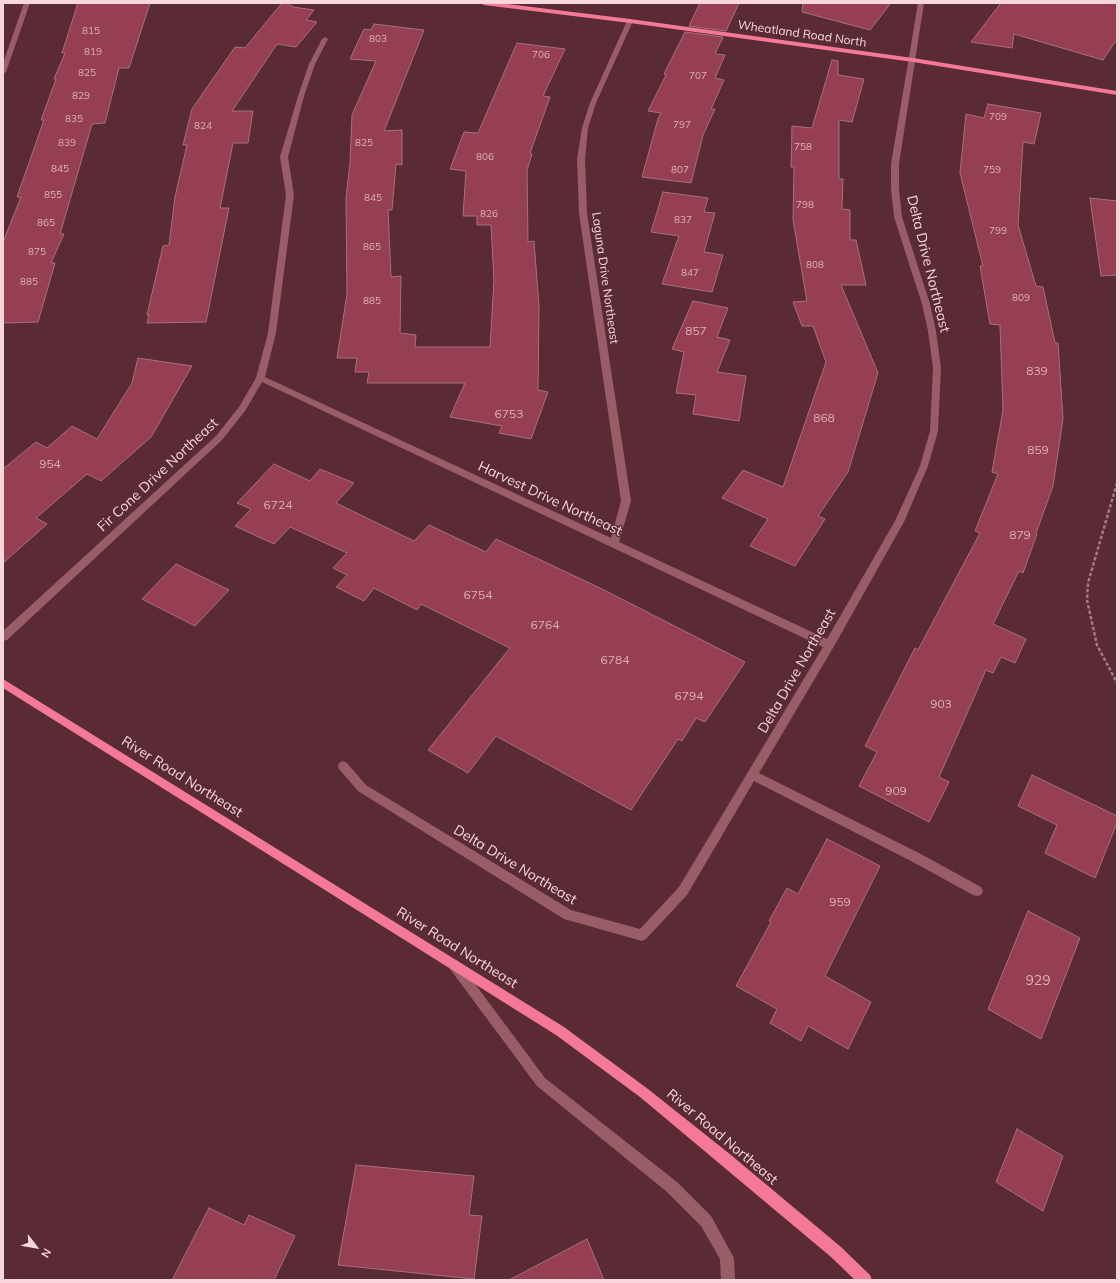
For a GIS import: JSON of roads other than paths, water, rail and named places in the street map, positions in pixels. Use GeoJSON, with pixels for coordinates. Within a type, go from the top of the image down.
{"type":"FeatureCollection","features":[{"type":"Feature","properties":{"kind":"main road","name":"Wheatland Road North"},"geometry":{"type":"LineString","coordinates":[[484,3],[630,21],[913,60],[1117,93]]}},
{"type":"Feature","properties":{"kind":"main road","name":"River Road Northeast"},"geometry":{"type":"LineString","coordinates":[[3,683],[452,962],[560,1031],[644,1093],[836,1252],[865,1280]]}},
{"type":"Feature","properties":{"kind":"street"},"geometry":{"type":"LineString","coordinates":[[3,72],[27,3]]}},
{"type":"Feature","properties":{"kind":"street","name":"Delta Drive Northeast"},"geometry":{"type":"LineString","coordinates":[[343,766],[362,788],[568,915],[642,935],[683,891],[829,645],[899,522],[924,466],[934,431],[937,368],[932,331],[926,304],[898,217],[895,189],[895,164],[921,3]]}},
{"type":"Feature","properties":{"kind":"street","name":"Laguna Drive Northeast"},"geometry":{"type":"LineString","coordinates":[[614,544],[626,501],[583,213],[581,159],[585,128],[593,102],[630,21]]}},
{"type":"Feature","properties":{"kind":"street","name":"Fir Cone Drive Northeast"},"geometry":{"type":"LineString","coordinates":[[3,637],[219,438],[242,409],[260,378],[272,333],[290,195],[284,157],[301,96],[312,64],[325,39]]}},
{"type":"Feature","properties":{"kind":"street","name":"Harvest Drive Northeast"},"geometry":{"type":"LineString","coordinates":[[260,378],[829,645]]}},
{"type":"Feature","properties":{"kind":"street"},"geometry":{"type":"LineString","coordinates":[[752,775],[915,857],[977,891]]}},
{"type":"Feature","properties":{"kind":"street"},"geometry":{"type":"LineString","coordinates":[[452,962],[541,1082],[672,1188],[706,1220],[727,1258],[728,1280]]}}]}
